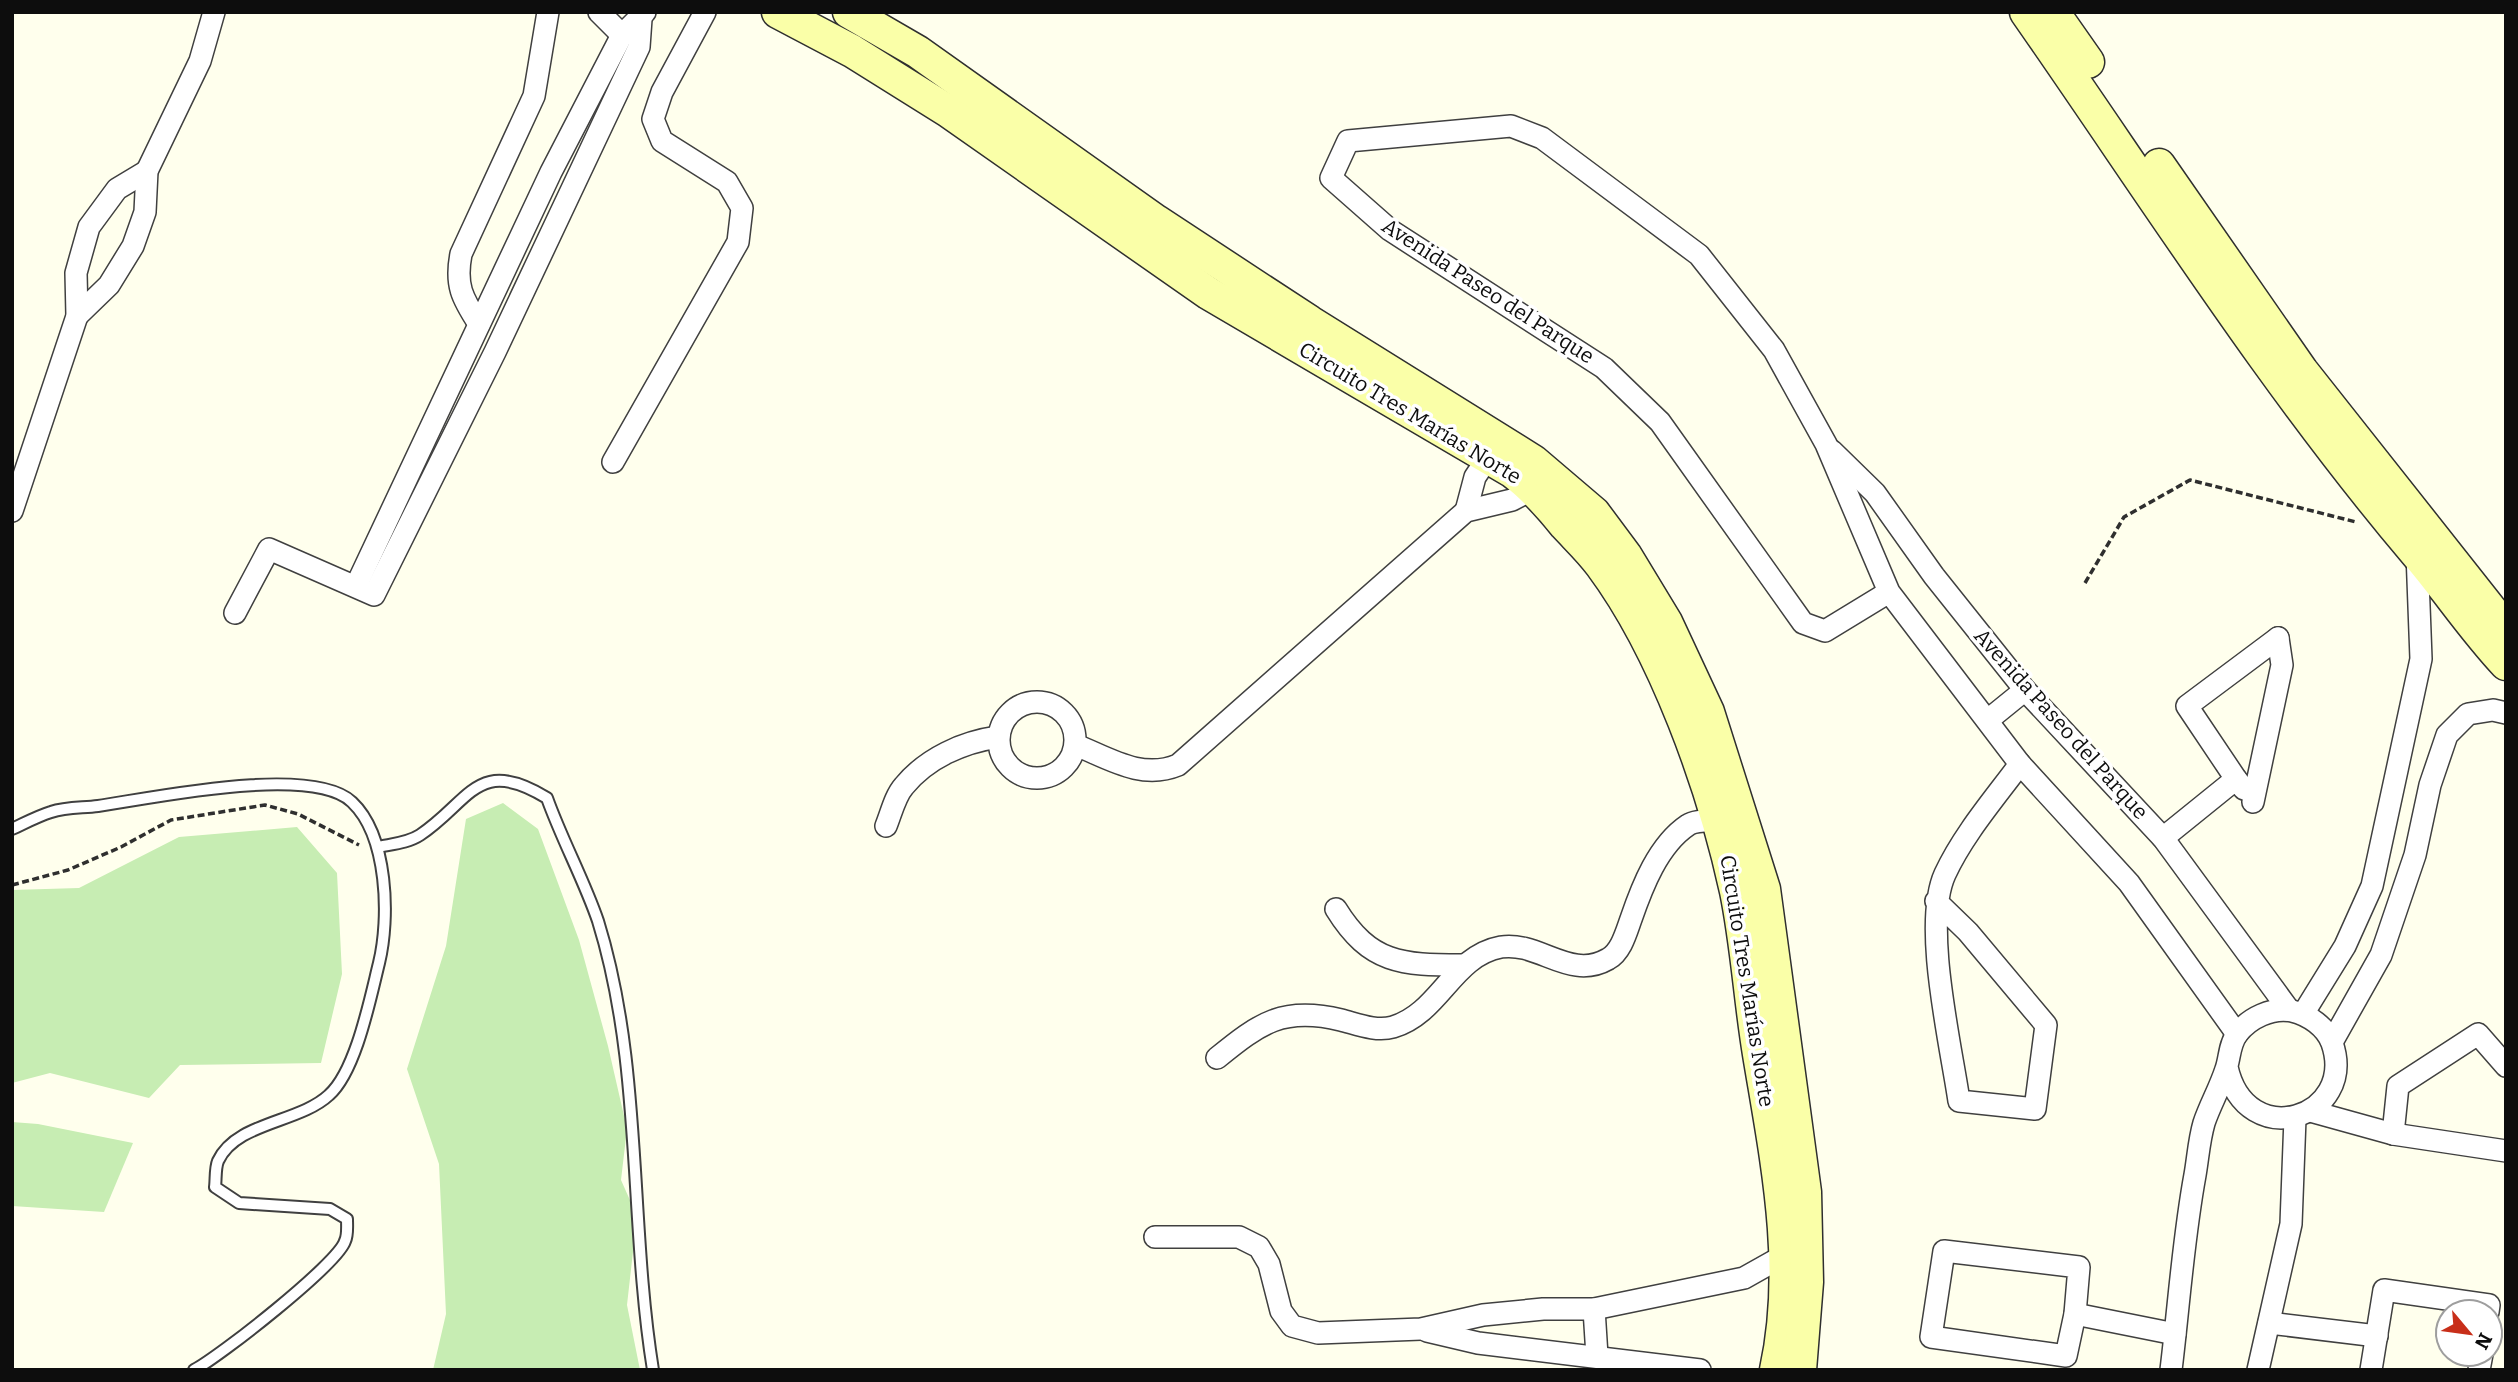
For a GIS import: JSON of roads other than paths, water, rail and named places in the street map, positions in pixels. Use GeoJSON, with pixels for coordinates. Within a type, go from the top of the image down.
{"type":"FeatureCollection","features":[{"type":"Feature","properties":{"kind":"street"},"geometry":{"type":"LineString","coordinates":[[77,316],[109,285],[133,246],[145,212],[147,171],[200,61],[214,12]]}},
{"type":"Feature","properties":{"kind":"street"},"geometry":{"type":"LineString","coordinates":[[495,352],[476,333],[456,277],[461,254],[534,96],[548,12]]}},
{"type":"Feature","properties":{"kind":"street"},"geometry":{"type":"LineString","coordinates":[[599,12],[622,35]]}},
{"type":"Feature","properties":{"kind":"street"},"geometry":{"type":"LineString","coordinates":[[613,462],[738,242],[743,208],[727,182],[662,141],[653,119],[662,92],[705,12]]}},
{"type":"Feature","properties":{"kind":"street","name":"Circuito Tres Marías Norte"},"geometry":{"type":"LineString","coordinates":[[778,12],[852,51],[948,111],[1208,293],[1489,456],[1535,488],[1600,564],[1642,630],[1684,725],[1719,820],[1750,891],[1781,1185],[1785,1255],[1780,1350],[1776,1370]]}},
{"type":"Feature","properties":{"kind":"street","name":"Circuito Tres Marías Norte"},"geometry":{"type":"LineString","coordinates":[[849,12],[918,52],[1156,221],[1310,322],[1533,461],[1594,513],[1626,556],[1666,622],[1707,712],[1750,891],[1805,1192],[1807,1282],[1800,1370]]}},
{"type":"Feature","properties":{"kind":"street"},"geometry":{"type":"LineString","coordinates":[[2026,12],[2158,201],[2245,335],[2388,523],[2417,553],[2482,638],[2506,664]]}},
{"type":"Feature","properties":{"kind":"street"},"geometry":{"type":"LineString","coordinates":[[2053,12],[2302,371],[2506,629]]}},
{"type":"Feature","properties":{"kind":"street"},"geometry":{"type":"LineString","coordinates":[[356,586],[622,35],[643,16]]}},
{"type":"Feature","properties":{"kind":"street"},"geometry":{"type":"LineString","coordinates":[[235,613],[269,549],[374,595],[495,352],[639,47],[643,16]]}},
{"type":"Feature","properties":{"kind":"street","name":"Avenida Paseo del Parque"},"geometry":{"type":"LineString","coordinates":[[1889,592],[1825,631],[1802,623],[1660,422],[1604,368],[1390,230],[1331,177],[1348,141],[1511,126],[1542,138],[1699,255],[1774,350],[1826,444],[1852,513],[1889,592],[2020,764],[2129,883],[2237,1034]]}},
{"type":"Feature","properties":{"kind":"street"},"geometry":{"type":"LineString","coordinates":[[12,511],[77,316],[76,273],[89,227],[117,189],[147,171]]}},
{"type":"Feature","properties":{"kind":"street","name":"Avenida Paseo del Parque"},"geometry":{"type":"LineString","coordinates":[[1826,444],[1875,493],[1934,576],[2025,690],[2163,838],[2296,1012]]}},
{"type":"Feature","properties":{"kind":"street"},"geometry":{"type":"LineString","coordinates":[[1466,511],[1475,477],[1489,456]]}},
{"type":"Feature","properties":{"kind":"street"},"geometry":{"type":"LineString","coordinates":[[1076,745],[1142,772],[1161,772],[1178,765],[1466,511],[1512,500],[1535,488]]}},
{"type":"Feature","properties":{"kind":"street"},"geometry":{"type":"LineString","coordinates":[[2296,1012],[2346,946],[2372,886],[2420,659],[2417,553]]}},
{"type":"Feature","properties":{"kind":"street"},"geometry":{"type":"LineString","coordinates":[[2278,638],[2282,665],[2253,802],[2236,779],[2187,706],[2278,638]]}},
{"type":"Feature","properties":{"kind":"street"},"geometry":{"type":"LineString","coordinates":[[1987,720],[2025,690]]}},
{"type":"Feature","properties":{"kind":"street"},"geometry":{"type":"LineString","coordinates":[[1042,701],[1068,716],[1076,745],[1062,772],[1033,780],[1007,766],[998,737],[1012,710],[1042,701]]}},
{"type":"Feature","properties":{"kind":"street"},"geometry":{"type":"LineString","coordinates":[[2332,1042],[2381,955],[2415,855],[2430,785],[2448,734],[2468,714],[2493,710],[2506,713]]}},
{"type":"Feature","properties":{"kind":"street"},"geometry":{"type":"LineString","coordinates":[[886,826],[902,787],[934,760],[969,741],[998,737]]}},
{"type":"Feature","properties":{"kind":"street"},"geometry":{"type":"LineString","coordinates":[[1937,901],[1968,932],[2046,1025],[2035,1109],[1959,1101],[1937,946],[1937,901],[1945,874],[1977,822],[2020,764]]}},
{"type":"Feature","properties":{"kind":"street"},"geometry":{"type":"LineString","coordinates":[[2163,838],[2236,779]]}},
{"type":"Feature","properties":{"kind":"street"},"geometry":{"type":"LineString","coordinates":[[1217,1058],[1250,1031],[1290,1013],[1365,1027],[1391,1028],[1418,1016],[1442,993],[1462,965],[1486,951],[1503,947],[1521,948],[1580,968],[1612,957],[1624,939],[1659,855],[1689,824],[1719,820]]}},
{"type":"Feature","properties":{"kind":"street"},"geometry":{"type":"LineString","coordinates":[[1336,909],[1351,932],[1377,955],[1411,965],[1462,965]]}},
{"type":"Feature","properties":{"kind":"street"},"geometry":{"type":"LineString","coordinates":[[2171,1370],[2187,1217],[2204,1124],[2227,1067],[2229,1050],[2237,1034],[2260,1015],[2296,1012],[2320,1025],[2332,1042],[2336,1068],[2329,1093],[2303,1115],[2291,1224],[2258,1370]]}},
{"type":"Feature","properties":{"kind":"street"},"geometry":{"type":"LineString","coordinates":[[2393,1134],[2398,1086],[2478,1034],[2506,1066]]}},
{"type":"Feature","properties":{"kind":"street"},"geometry":{"type":"LineString","coordinates":[[2227,1067],[2231,1085],[2246,1106],[2269,1119],[2303,1115],[2393,1134],[2506,1151]]}},
{"type":"Feature","properties":{"kind":"street"},"geometry":{"type":"LineString","coordinates":[[1155,1237],[1239,1237],[1259,1247],[1269,1265],[1281,1311],[1292,1326],[1318,1333],[1421,1329],[1483,1314],[1543,1308],[1594,1309],[1744,1278],[1785,1255]]}},
{"type":"Feature","properties":{"kind":"street"},"geometry":{"type":"LineString","coordinates":[[1944,1251],[2079,1267],[2076,1314],[2066,1356],[1930,1337],[1944,1251]]}},
{"type":"Feature","properties":{"kind":"street"},"geometry":{"type":"LineString","coordinates":[[2371,1370],[2384,1290],[2440,1298]]}},
{"type":"Feature","properties":{"kind":"street"},"geometry":{"type":"LineString","coordinates":[[1594,1309],[1597,1356]]}},
{"type":"Feature","properties":{"kind":"street"},"geometry":{"type":"LineString","coordinates":[[2076,1314],[2175,1334]]}},
{"type":"Feature","properties":{"kind":"street"},"geometry":{"type":"LineString","coordinates":[[2269,1323],[2377,1336]]}},
{"type":"Feature","properties":{"kind":"street"},"geometry":{"type":"LineString","coordinates":[[1421,1329],[1478,1343],[1700,1370]]}},
{"type":"Feature","properties":{"kind":"lane"},"geometry":{"type":"LineString","coordinates":[[378,847],[421,835],[477,787],[502,780],[530,788],[547,798],[597,921],[616,1006],[630,1093],[639,1270],[653,1370]]}},
{"type":"Feature","properties":{"kind":"lane"},"geometry":{"type":"LineString","coordinates":[[12,829],[53,811],[180,793],[274,784],[324,788],[351,801],[369,824],[378,847],[385,917],[380,960],[347,1071],[331,1094],[306,1113],[255,1129],[234,1144],[218,1161],[215,1187],[239,1203],[330,1209],[347,1219],[345,1242],[299,1289],[216,1359],[194,1370]]}}]}
